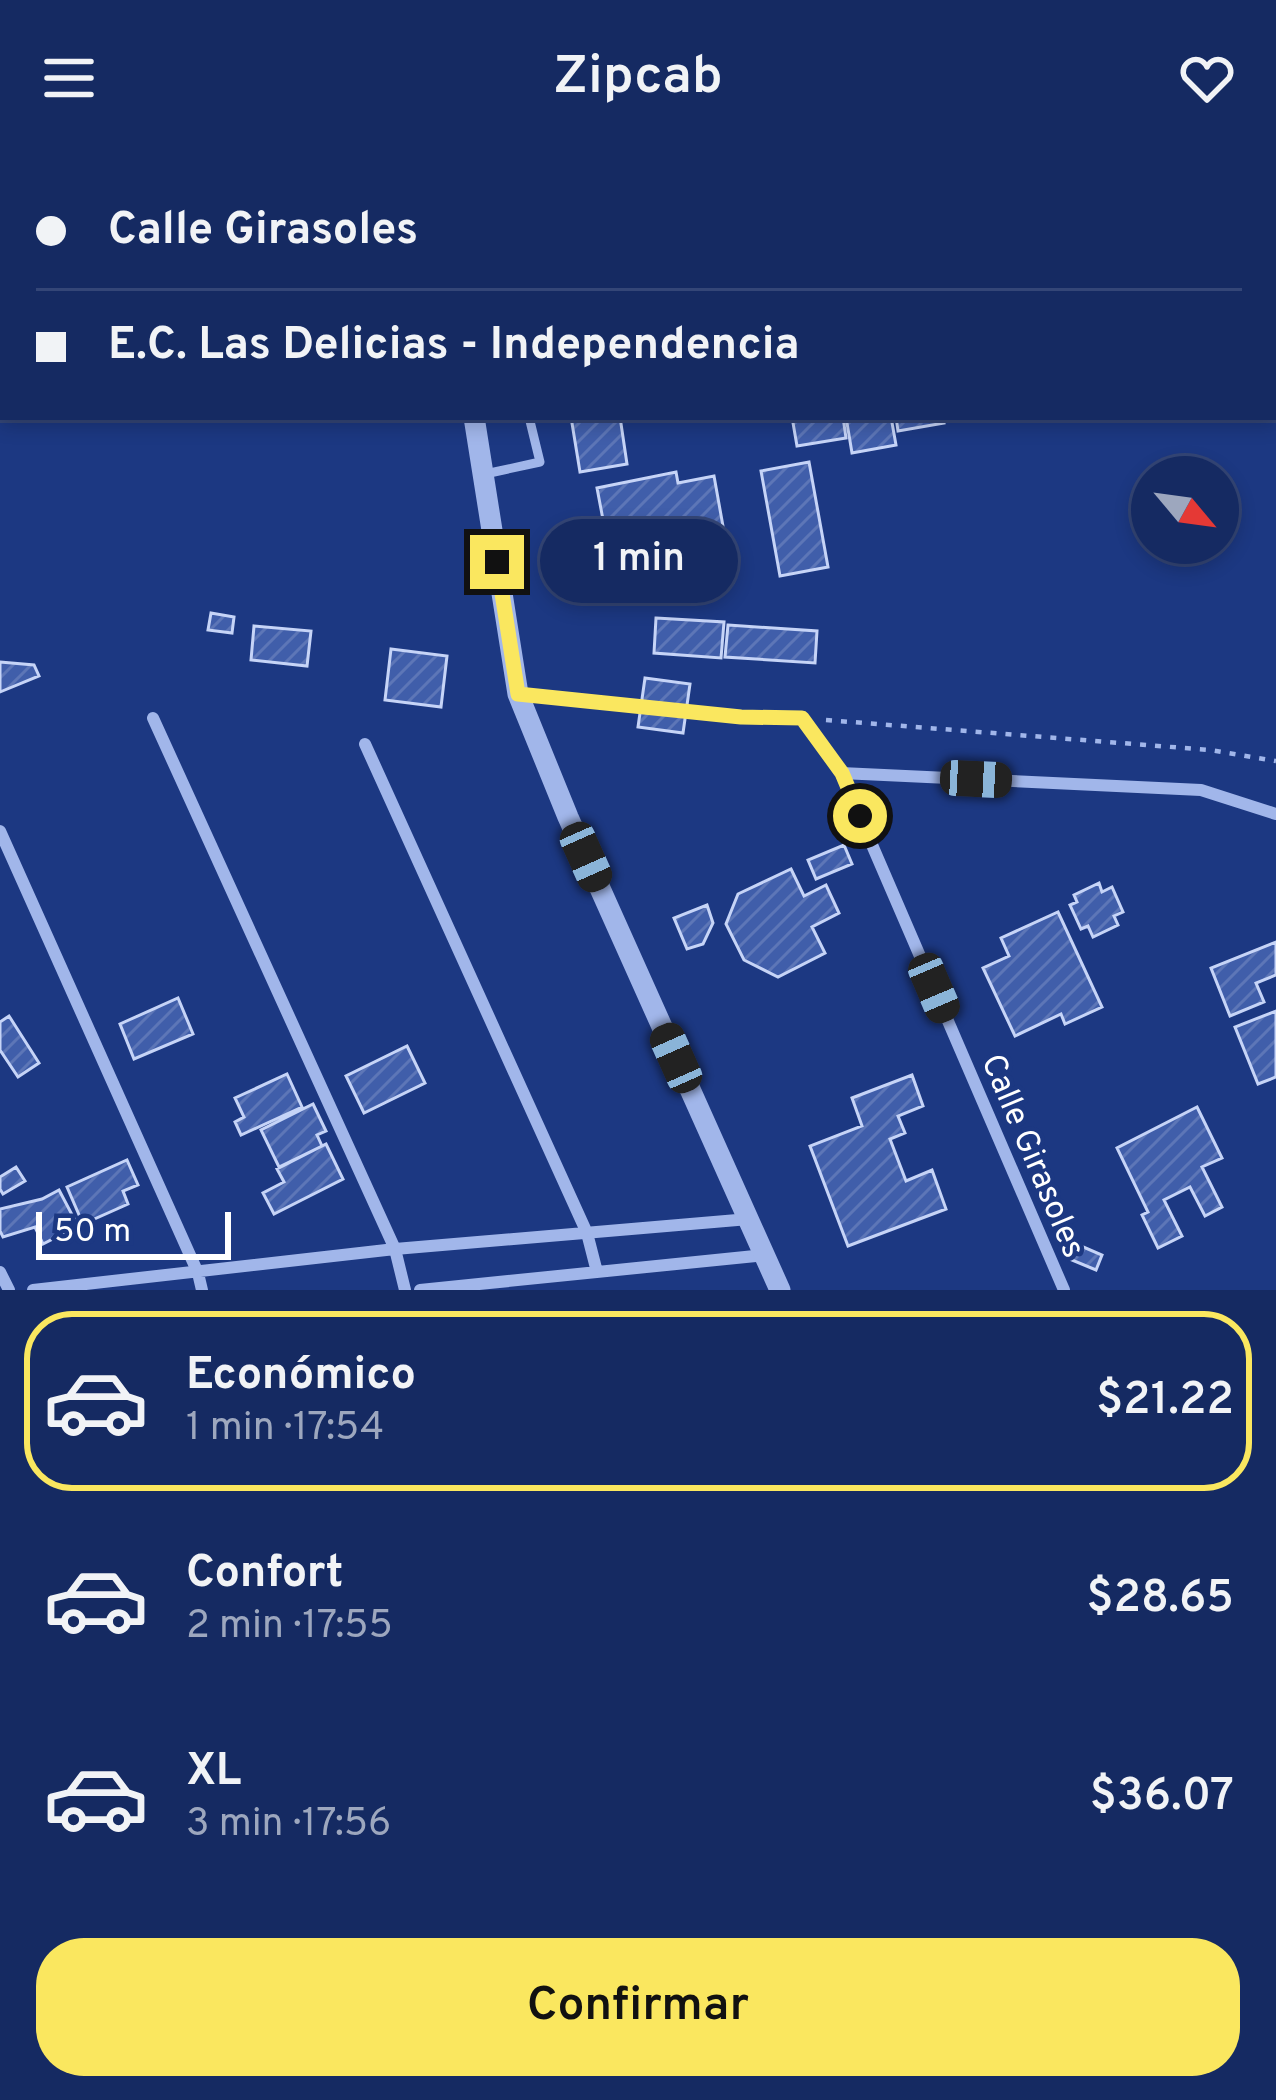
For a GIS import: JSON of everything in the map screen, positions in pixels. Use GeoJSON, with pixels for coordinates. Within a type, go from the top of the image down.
{"type":"FeatureCollection","features":[{"type":"Feature","properties":{"kind":"street"},"geometry":{"type":"LineString","coordinates":[[474,420],[518,694],[577,838],[780,1290]]}},
{"type":"Feature","properties":{"kind":"street"},"geometry":{"type":"LineString","coordinates":[[518,694],[741,717],[802,718]]}},
{"type":"Feature","properties":{"kind":"street"},"geometry":{"type":"LineString","coordinates":[[152,718],[395,1249],[405,1290]]}},
{"type":"Feature","properties":{"kind":"street","name":"Calle Girasoles"},"geometry":{"type":"LineString","coordinates":[[802,718],[842,773],[1064,1290]]}},
{"type":"Feature","properties":{"kind":"street"},"geometry":{"type":"LineString","coordinates":[[365,744],[587,1233],[597,1272]]}},
{"type":"Feature","properties":{"kind":"street"},"geometry":{"type":"LineString","coordinates":[[842,773],[1201,790],[1276,814]]}},
{"type":"Feature","properties":{"kind":"street"},"geometry":{"type":"LineString","coordinates":[[0,831],[202,1290]]}},
{"type":"Feature","properties":{"kind":"street"},"geometry":{"type":"LineString","coordinates":[[33,1290],[395,1249],[749,1219]]}},
{"type":"Feature","properties":{"kind":"street"},"geometry":{"type":"LineString","coordinates":[[420,1290],[765,1255]]}},
{"type":"Feature","properties":{"kind":"street"},"geometry":{"type":"LineString","coordinates":[[0,1272],[9,1290]]}},
{"type":"Feature","properties":{"kind":"lane"},"geometry":{"type":"LineString","coordinates":[[483,475],[540,462],[530,420]]}},
{"type":"Feature","properties":{"kind":"path"},"geometry":{"type":"LineString","coordinates":[[802,718],[1187,748],[1276,761]]}},
{"type":"Feature","properties":{"kind":"building"},"geometry":{"type":"Polygon","coordinates":[[[571,420],[620,420],[627,464],[580,472],[571,420]]]}},
{"type":"Feature","properties":{"kind":"building"},"geometry":{"type":"Polygon","coordinates":[[[793,420],[843,420],[846,438],[797,446],[793,420]]]}},
{"type":"Feature","properties":{"kind":"building"},"geometry":{"type":"Polygon","coordinates":[[[846,420],[892,420],[896,445],[852,453],[846,420]]]}},
{"type":"Feature","properties":{"kind":"building"},"geometry":{"type":"Polygon","coordinates":[[[896,420],[944,420],[944,423],[898,431],[896,420]]]}},
{"type":"Feature","properties":{"kind":"building"},"geometry":{"type":"Polygon","coordinates":[[[809,462],[828,567],[780,576],[761,471],[809,462]]]}},
{"type":"Feature","properties":{"kind":"building"},"geometry":{"type":"Polygon","coordinates":[[[676,472],[678,483],[714,476],[733,582],[684,591],[677,554],[612,567],[597,488],[676,472]]]}},
{"type":"Feature","properties":{"kind":"building"},"geometry":{"type":"Polygon","coordinates":[[[211,613],[234,617],[232,633],[208,630],[211,613]]]}},
{"type":"Feature","properties":{"kind":"building"},"geometry":{"type":"Polygon","coordinates":[[[656,618],[724,622],[721,658],[654,653],[656,618]]]}},
{"type":"Feature","properties":{"kind":"building"},"geometry":{"type":"Polygon","coordinates":[[[728,625],[817,631],[815,663],[725,657],[728,625]]]}},
{"type":"Feature","properties":{"kind":"building"},"geometry":{"type":"Polygon","coordinates":[[[254,626],[311,631],[307,666],[251,660],[254,626]]]}},
{"type":"Feature","properties":{"kind":"building"},"geometry":{"type":"Polygon","coordinates":[[[391,649],[447,656],[441,707],[385,700],[391,649]]]}},
{"type":"Feature","properties":{"kind":"building"},"geometry":{"type":"Polygon","coordinates":[[[0,662],[34,665],[39,676],[0,692],[0,662]]]}},
{"type":"Feature","properties":{"kind":"building"},"geometry":{"type":"Polygon","coordinates":[[[645,678],[690,684],[683,733],[638,727],[645,678]]]}},
{"type":"Feature","properties":{"kind":"building"},"geometry":{"type":"Polygon","coordinates":[[[844,845],[852,864],[816,879],[808,860],[844,845]]]}},
{"type":"Feature","properties":{"kind":"building"},"geometry":{"type":"Polygon","coordinates":[[[791,869],[804,896],[826,885],[839,913],[812,927],[825,953],[778,977],[744,960],[726,924],[738,894],[791,869]]]}},
{"type":"Feature","properties":{"kind":"building"},"geometry":{"type":"Polygon","coordinates":[[[1099,883],[1102,892],[1112,887],[1123,912],[1114,916],[1118,925],[1093,937],[1088,926],[1081,929],[1070,905],[1077,902],[1074,895],[1099,883]]]}},
{"type":"Feature","properties":{"kind":"building"},"geometry":{"type":"Polygon","coordinates":[[[707,905],[713,923],[703,944],[687,949],[674,918],[707,905]]]}},
{"type":"Feature","properties":{"kind":"building"},"geometry":{"type":"Polygon","coordinates":[[[1058,912],[1102,1007],[1065,1024],[1061,1014],[1015,1036],[983,968],[1009,956],[1001,938],[1058,912]]]}},
{"type":"Feature","properties":{"kind":"building"},"geometry":{"type":"Polygon","coordinates":[[[1276,942],[1276,975],[1256,983],[1264,1002],[1230,1016],[1211,968],[1276,942]]]}},
{"type":"Feature","properties":{"kind":"building"},"geometry":{"type":"Polygon","coordinates":[[[178,998],[193,1034],[134,1059],[120,1024],[178,998]]]}},
{"type":"Feature","properties":{"kind":"building"},"geometry":{"type":"Polygon","coordinates":[[[1276,1011],[1276,1077],[1258,1084],[1235,1027],[1276,1011]]]}},
{"type":"Feature","properties":{"kind":"building"},"geometry":{"type":"Polygon","coordinates":[[[9,1016],[39,1063],[18,1077],[0,1050],[0,1022],[9,1016]]]}},
{"type":"Feature","properties":{"kind":"building"},"geometry":{"type":"Polygon","coordinates":[[[407,1046],[425,1083],[364,1113],[346,1076],[407,1046]]]}},
{"type":"Feature","properties":{"kind":"building"},"geometry":{"type":"Polygon","coordinates":[[[287,1074],[302,1107],[241,1135],[235,1122],[244,1117],[235,1098],[287,1074]]]}},
{"type":"Feature","properties":{"kind":"building"},"geometry":{"type":"Polygon","coordinates":[[[912,1075],[923,1106],[898,1116],[905,1133],[890,1139],[906,1181],[932,1170],[946,1209],[848,1246],[810,1146],[862,1126],[852,1098],[912,1075]]]}},
{"type":"Feature","properties":{"kind":"building"},"geometry":{"type":"Polygon","coordinates":[[[313,1104],[326,1131],[317,1135],[322,1146],[279,1167],[261,1130],[313,1104]]]}},
{"type":"Feature","properties":{"kind":"building"},"geometry":{"type":"Polygon","coordinates":[[[1197,1107],[1222,1158],[1202,1167],[1222,1207],[1205,1216],[1190,1187],[1164,1200],[1182,1236],[1158,1248],[1142,1215],[1148,1212],[1117,1148],[1197,1107]]]}},
{"type":"Feature","properties":{"kind":"building"},"geometry":{"type":"Polygon","coordinates":[[[326,1144],[343,1179],[274,1214],[263,1193],[284,1182],[277,1169],[326,1144]]]}},
{"type":"Feature","properties":{"kind":"building"},"geometry":{"type":"Polygon","coordinates":[[[127,1160],[138,1185],[123,1191],[128,1204],[83,1224],[67,1187],[127,1160]]]}},
{"type":"Feature","properties":{"kind":"building"},"geometry":{"type":"Polygon","coordinates":[[[16,1167],[25,1181],[3,1194],[0,1177],[16,1167]]]}},
{"type":"Feature","properties":{"kind":"building"},"geometry":{"type":"Polygon","coordinates":[[[59,1190],[78,1226],[43,1244],[35,1227],[3,1237],[0,1209],[59,1190]]]}},
{"type":"Feature","properties":{"kind":"building"},"geometry":{"type":"Polygon","coordinates":[[[1074,1243],[1102,1255],[1096,1270],[1067,1258],[1074,1243]]]}},
{"type":"Feature","properties":{"kind":"route"},"geometry":{"type":"LineString","coordinates":[[497,562],[518,694],[741,717],[802,718],[842,773],[860,816]]}}]}
